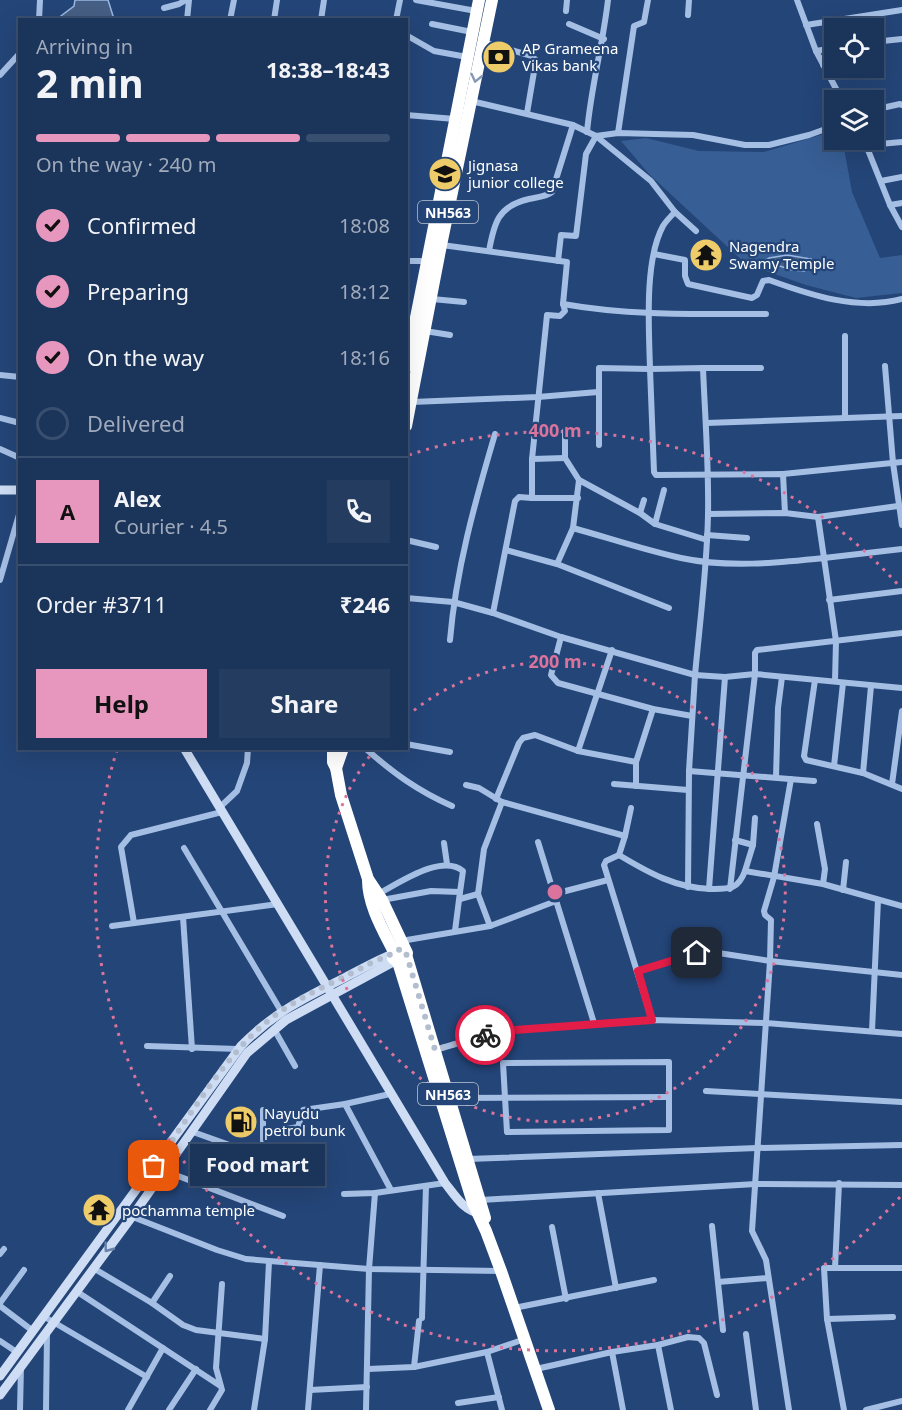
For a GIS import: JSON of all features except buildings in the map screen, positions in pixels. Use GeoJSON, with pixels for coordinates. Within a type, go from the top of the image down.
{"type":"FeatureCollection","features":[{"type":"Feature","properties":{"kind":"highway","name":"NH563"},"geometry":{"type":"LineString","coordinates":[[408,418],[441,245],[456,119],[468,57],[492,0]]}},
{"type":"Feature","properties":{"kind":"highway","name":"NH563"},"geometry":{"type":"LineString","coordinates":[[409,345],[428,261],[471,101],[477,5]]}},
{"type":"Feature","properties":{"kind":"highway","name":"NH563"},"geometry":{"type":"LineString","coordinates":[[333,750],[333,762],[341,795],[368,879],[380,897],[481,1209]]}},
{"type":"Feature","properties":{"kind":"highway"},"geometry":{"type":"LineString","coordinates":[[336,768],[342,750]]}},
{"type":"Feature","properties":{"kind":"highway","name":"NH563"},"geometry":{"type":"LineString","coordinates":[[368,879],[368,890],[378,920],[399,954],[435,1050],[468,1159],[486,1231],[526,1339],[549,1410]]}},
{"type":"Feature","properties":{"kind":"street"},"geometry":{"type":"LineString","coordinates":[[39,18],[40,0]]}},
{"type":"Feature","properties":{"kind":"street"},"geometry":{"type":"LineString","coordinates":[[164,8],[187,0],[187,18]]}},
{"type":"Feature","properties":{"kind":"street"},"geometry":{"type":"LineString","coordinates":[[230,18],[234,0]]}},
{"type":"Feature","properties":{"kind":"street"},"geometry":{"type":"LineString","coordinates":[[274,18],[277,0]]}},
{"type":"Feature","properties":{"kind":"street"},"geometry":{"type":"LineString","coordinates":[[321,18],[324,0]]}},
{"type":"Feature","properties":{"kind":"street"},"geometry":{"type":"LineString","coordinates":[[396,18],[400,0]]}},
{"type":"Feature","properties":{"kind":"street"},"geometry":{"type":"LineString","coordinates":[[416,0],[477,5]]}},
{"type":"Feature","properties":{"kind":"street"},"geometry":{"type":"LineString","coordinates":[[566,11],[567,0]]}},
{"type":"Feature","properties":{"kind":"street"},"geometry":{"type":"LineString","coordinates":[[587,132],[597,62],[604,39],[608,0]]}},
{"type":"Feature","properties":{"kind":"street"},"geometry":{"type":"LineString","coordinates":[[618,133],[634,26],[644,22],[648,0]]}},
{"type":"Feature","properties":{"kind":"street"},"geometry":{"type":"LineString","coordinates":[[688,15],[689,0]]}},
{"type":"Feature","properties":{"kind":"street"},"geometry":{"type":"LineString","coordinates":[[797,0],[816,51],[837,90]]}},
{"type":"Feature","properties":{"kind":"street"},"geometry":{"type":"LineString","coordinates":[[806,25],[902,10]]}},
{"type":"Feature","properties":{"kind":"street"},"geometry":{"type":"LineString","coordinates":[[432,24],[532,56],[536,60],[527,113]]}},
{"type":"Feature","properties":{"kind":"street"},"geometry":{"type":"LineString","coordinates":[[569,24],[604,39]]}},
{"type":"Feature","properties":{"kind":"street"},"geometry":{"type":"LineString","coordinates":[[408,36],[434,51],[468,57]]}},
{"type":"Feature","properties":{"kind":"street"},"geometry":{"type":"LineString","coordinates":[[884,41],[902,39]]}},
{"type":"Feature","properties":{"kind":"street"},"geometry":{"type":"LineString","coordinates":[[816,51],[824,50]]}},
{"type":"Feature","properties":{"kind":"street"},"geometry":{"type":"LineString","coordinates":[[0,75],[18,55]]}},
{"type":"Feature","properties":{"kind":"street"},"geometry":{"type":"LineString","coordinates":[[471,101],[573,124],[596,136],[651,181],[675,212],[696,231]]}},
{"type":"Feature","properties":{"kind":"street"},"geometry":{"type":"LineString","coordinates":[[884,107],[902,105]]}},
{"type":"Feature","properties":{"kind":"street"},"geometry":{"type":"LineString","coordinates":[[408,115],[456,119]]}},
{"type":"Feature","properties":{"kind":"street"},"geometry":{"type":"LineString","coordinates":[[489,251],[494,225],[500,214],[517,203],[552,192],[573,124]]}},
{"type":"Feature","properties":{"kind":"street"},"geometry":{"type":"LineString","coordinates":[[596,136],[618,133],[693,135],[745,145],[769,145],[824,130]]}},
{"type":"Feature","properties":{"kind":"street"},"geometry":{"type":"LineString","coordinates":[[558,261],[561,235],[576,236],[586,154],[596,136]]}},
{"type":"Feature","properties":{"kind":"street"},"geometry":{"type":"LineString","coordinates":[[884,142],[902,142]]}},
{"type":"Feature","properties":{"kind":"street"},"geometry":{"type":"LineString","coordinates":[[869,150],[890,205],[902,227]]}},
{"type":"Feature","properties":{"kind":"street"},"geometry":{"type":"LineString","coordinates":[[881,181],[902,177]]}},
{"type":"Feature","properties":{"kind":"street"},"geometry":{"type":"LineString","coordinates":[[890,205],[902,203]]}},
{"type":"Feature","properties":{"kind":"street"},"geometry":{"type":"LineString","coordinates":[[675,212],[663,226],[652,261],[648,314],[654,472],[660,476],[783,474],[902,462]]}},
{"type":"Feature","properties":{"kind":"street"},"geometry":{"type":"LineString","coordinates":[[441,245],[567,262],[563,304],[565,311],[560,316],[547,315],[532,459],[532,498]]}},
{"type":"Feature","properties":{"kind":"street"},"geometry":{"type":"LineString","coordinates":[[654,254],[685,261],[685,276],[688,284],[752,298],[756,297],[763,281],[769,280],[808,294],[866,303],[890,303],[902,299]]}},
{"type":"Feature","properties":{"kind":"street"},"geometry":{"type":"LineString","coordinates":[[408,261],[428,261]]}},
{"type":"Feature","properties":{"kind":"street"},"geometry":{"type":"LineString","coordinates":[[432,299],[464,302]]}},
{"type":"Feature","properties":{"kind":"street"},"geometry":{"type":"LineString","coordinates":[[563,304],[600,311],[648,314],[766,314]]}},
{"type":"Feature","properties":{"kind":"street"},"geometry":{"type":"LineString","coordinates":[[425,331],[450,335]]}},
{"type":"Feature","properties":{"kind":"street"},"geometry":{"type":"LineString","coordinates":[[845,336],[845,418]]}},
{"type":"Feature","properties":{"kind":"street"},"geometry":{"type":"LineString","coordinates":[[885,366],[893,463],[902,525]]}},
{"type":"Feature","properties":{"kind":"street"},"geometry":{"type":"LineString","coordinates":[[599,445],[597,392],[599,368],[761,368]]}},
{"type":"Feature","properties":{"kind":"street"},"geometry":{"type":"LineString","coordinates":[[688,887],[689,771],[708,514],[703,368]]}},
{"type":"Feature","properties":{"kind":"street"},"geometry":{"type":"LineString","coordinates":[[0,375],[18,377]]}},
{"type":"Feature","properties":{"kind":"street"},"geometry":{"type":"LineString","coordinates":[[412,402],[538,397],[597,392]]}},
{"type":"Feature","properties":{"kind":"street"},"geometry":{"type":"LineString","coordinates":[[706,423],[902,416]]}},
{"type":"Feature","properties":{"kind":"street"},"geometry":{"type":"LineString","coordinates":[[0,418],[18,422]]}},
{"type":"Feature","properties":{"kind":"street"},"geometry":{"type":"LineString","coordinates":[[565,431],[565,458],[579,480],[640,513],[655,524],[707,537],[747,538]]}},
{"type":"Feature","properties":{"kind":"street"},"geometry":{"type":"LineString","coordinates":[[450,639],[453,602],[474,505],[495,434]]}},
{"type":"Feature","properties":{"kind":"street"},"geometry":{"type":"LineString","coordinates":[[0,449],[18,457]]}},
{"type":"Feature","properties":{"kind":"street"},"geometry":{"type":"LineString","coordinates":[[532,459],[565,458]]}},
{"type":"Feature","properties":{"kind":"street"},"geometry":{"type":"LineString","coordinates":[[783,474],[785,513]]}},
{"type":"Feature","properties":{"kind":"street"},"geometry":{"type":"LineString","coordinates":[[556,564],[573,528],[579,480]]}},
{"type":"Feature","properties":{"kind":"street"},"geometry":{"type":"LineString","coordinates":[[0,490],[18,490]]}},
{"type":"Feature","properties":{"kind":"street"},"geometry":{"type":"LineString","coordinates":[[655,524],[664,490]]}},
{"type":"Feature","properties":{"kind":"street"},"geometry":{"type":"LineString","coordinates":[[493,613],[515,501],[519,497],[578,498]]}},
{"type":"Feature","properties":{"kind":"street"},"geometry":{"type":"LineString","coordinates":[[640,513],[644,500]]}},
{"type":"Feature","properties":{"kind":"street"},"geometry":{"type":"LineString","coordinates":[[708,514],[785,513],[818,517],[898,506]]}},
{"type":"Feature","properties":{"kind":"street"},"geometry":{"type":"LineString","coordinates":[[0,580],[3,560],[18,517]]}},
{"type":"Feature","properties":{"kind":"street"},"geometry":{"type":"LineString","coordinates":[[818,517],[836,641],[835,681]]}},
{"type":"Feature","properties":{"kind":"street"},"geometry":{"type":"LineString","coordinates":[[573,528],[681,558],[706,562],[767,563],[902,549]]}},
{"type":"Feature","properties":{"kind":"street"},"geometry":{"type":"LineString","coordinates":[[408,540],[436,547]]}},
{"type":"Feature","properties":{"kind":"street"},"geometry":{"type":"LineString","coordinates":[[507,550],[556,564],[669,608]]}},
{"type":"Feature","properties":{"kind":"street"},"geometry":{"type":"LineString","coordinates":[[829,600],[902,591]]}},
{"type":"Feature","properties":{"kind":"street"},"geometry":{"type":"LineString","coordinates":[[408,598],[453,602],[493,613],[561,637],[695,675],[725,677],[755,674],[902,688]]}},
{"type":"Feature","properties":{"kind":"street"},"geometry":{"type":"LineString","coordinates":[[730,889],[755,674],[755,652],[902,633]]}},
{"type":"Feature","properties":{"kind":"street"},"geometry":{"type":"LineString","coordinates":[[561,637],[552,678],[558,682],[653,709],[692,717]]}},
{"type":"Feature","properties":{"kind":"street"},"geometry":{"type":"LineString","coordinates":[[578,751],[612,650]]}},
{"type":"Feature","properties":{"kind":"street"},"geometry":{"type":"LineString","coordinates":[[709,889],[725,677]]}},
{"type":"Feature","properties":{"kind":"street"},"geometry":{"type":"LineString","coordinates":[[776,777],[778,708],[782,677]]}},
{"type":"Feature","properties":{"kind":"street"},"geometry":{"type":"LineString","coordinates":[[815,680],[804,756],[806,760],[863,773],[902,789]]}},
{"type":"Feature","properties":{"kind":"street"},"geometry":{"type":"LineString","coordinates":[[834,766],[843,683]]}},
{"type":"Feature","properties":{"kind":"street"},"geometry":{"type":"LineString","coordinates":[[863,773],[870,686]]}},
{"type":"Feature","properties":{"kind":"street"},"geometry":{"type":"LineString","coordinates":[[636,786],[636,762],[653,709]]}},
{"type":"Feature","properties":{"kind":"street"},"geometry":{"type":"LineString","coordinates":[[892,784],[902,711]]}},
{"type":"Feature","properties":{"kind":"street"},"geometry":{"type":"LineString","coordinates":[[490,926],[478,894],[484,849],[499,800],[523,738],[535,735],[578,751],[636,762]]}},
{"type":"Feature","properties":{"kind":"street"},"geometry":{"type":"LineString","coordinates":[[408,744],[450,752]]}},
{"type":"Feature","properties":{"kind":"street"},"geometry":{"type":"LineString","coordinates":[[185,750],[444,1183],[469,1210],[598,1194],[756,1184],[902,1185]]}},
{"type":"Feature","properties":{"kind":"street"},"geometry":{"type":"LineString","coordinates":[[134,922],[121,847],[125,840],[130,835],[221,810],[237,791],[247,763],[248,750]]}},
{"type":"Feature","properties":{"kind":"street"},"geometry":{"type":"LineString","coordinates":[[366,750],[398,777],[428,796],[452,806]]}},
{"type":"Feature","properties":{"kind":"street"},"geometry":{"type":"LineString","coordinates":[[689,771],[814,781]]}},
{"type":"Feature","properties":{"kind":"street"},"geometry":{"type":"LineString","coordinates":[[789,1410],[766,1260],[752,1231],[770,961],[771,920],[764,911],[774,877],[791,779]]}},
{"type":"Feature","properties":{"kind":"street"},"geometry":{"type":"LineString","coordinates":[[614,784],[688,790]]}},
{"type":"Feature","properties":{"kind":"street"},"geometry":{"type":"LineString","coordinates":[[466,785],[479,788],[499,800],[625,836]]}},
{"type":"Feature","properties":{"kind":"street"},"geometry":{"type":"LineString","coordinates":[[631,808],[619,855],[604,863],[652,1020]]}},
{"type":"Feature","properties":{"kind":"street"},"geometry":{"type":"LineString","coordinates":[[619,855],[652,875],[688,887],[730,889],[739,884],[745,872],[753,845],[754,818]]}},
{"type":"Feature","properties":{"kind":"street"},"geometry":{"type":"LineString","coordinates":[[817,824],[825,869],[823,884]]}},
{"type":"Feature","properties":{"kind":"street"},"geometry":{"type":"LineString","coordinates":[[735,840],[753,845]]}},
{"type":"Feature","properties":{"kind":"street"},"geometry":{"type":"LineString","coordinates":[[538,842],[594,1023]]}},
{"type":"Feature","properties":{"kind":"street"},"geometry":{"type":"LineString","coordinates":[[444,843],[447,864]]}},
{"type":"Feature","properties":{"kind":"street"},"geometry":{"type":"LineString","coordinates":[[184,848],[281,1011]]}},
{"type":"Feature","properties":{"kind":"street"},"geometry":{"type":"LineString","coordinates":[[843,890],[846,862]]}},
{"type":"Feature","properties":{"kind":"street"},"geometry":{"type":"LineString","coordinates":[[380,897],[429,869],[447,864],[460,868],[463,871],[455,931]]}},
{"type":"Feature","properties":{"kind":"street"},"geometry":{"type":"LineString","coordinates":[[745,872],[823,884],[902,906]]}},
{"type":"Feature","properties":{"kind":"street"},"geometry":{"type":"LineString","coordinates":[[554,894],[608,880]]}},
{"type":"Feature","properties":{"kind":"street"},"geometry":{"type":"LineString","coordinates":[[380,897],[431,891],[460,896],[478,894]]}},
{"type":"Feature","properties":{"kind":"street"},"geometry":{"type":"LineString","coordinates":[[872,1031],[878,900]]}},
{"type":"Feature","properties":{"kind":"street"},"geometry":{"type":"LineString","coordinates":[[10,1381],[0,1375],[43,1316],[238,1050],[281,1011],[330,990],[358,982],[399,954],[455,931],[490,926],[556,901]]}},
{"type":"Feature","properties":{"kind":"street"},"geometry":{"type":"LineString","coordinates":[[112,926],[278,904]]}},
{"type":"Feature","properties":{"kind":"street"},"geometry":{"type":"LineString","coordinates":[[183,917],[192,1049]]}},
{"type":"Feature","properties":{"kind":"street"},"geometry":{"type":"LineString","coordinates":[[638,971],[697,953],[712,952],[770,961],[902,975]]}},
{"type":"Feature","properties":{"kind":"street"},"geometry":{"type":"LineString","coordinates":[[0,1395],[165,1171],[247,1053],[274,1029],[330,990]]}},
{"type":"Feature","properties":{"kind":"street"},"geometry":{"type":"LineString","coordinates":[[435,1050],[489,1034],[594,1023],[652,1020],[766,1023],[902,1034]]}},
{"type":"Feature","properties":{"kind":"street"},"geometry":{"type":"LineString","coordinates":[[274,1029],[295,1066]]}},
{"type":"Feature","properties":{"kind":"street"},"geometry":{"type":"LineString","coordinates":[[147,1046],[238,1050]]}},
{"type":"Feature","properties":{"kind":"street"},"geometry":{"type":"LineString","coordinates":[[669,1062],[669,1130],[507,1131],[505,1098],[503,1063],[669,1062]]}},
{"type":"Feature","properties":{"kind":"street"},"geometry":{"type":"LineString","coordinates":[[706,1091],[902,1102]]}},
{"type":"Feature","properties":{"kind":"street"},"geometry":{"type":"LineString","coordinates":[[264,1133],[298,1127],[300,1113],[303,1110],[390,1094]]}},
{"type":"Feature","properties":{"kind":"street"},"geometry":{"type":"LineString","coordinates":[[449,1098],[669,1097]]}},
{"type":"Feature","properties":{"kind":"street"},"geometry":{"type":"LineString","coordinates":[[345,1104],[391,1190]]}},
{"type":"Feature","properties":{"kind":"street"},"geometry":{"type":"LineString","coordinates":[[263,1110],[263,1181]]}},
{"type":"Feature","properties":{"kind":"street"},"geometry":{"type":"LineString","coordinates":[[192,1132],[263,1157]]}},
{"type":"Feature","properties":{"kind":"street"},"geometry":{"type":"LineString","coordinates":[[468,1159],[902,1145]]}},
{"type":"Feature","properties":{"kind":"street"},"geometry":{"type":"LineString","coordinates":[[165,1171],[283,1216]]}},
{"type":"Feature","properties":{"kind":"street"},"geometry":{"type":"LineString","coordinates":[[344,1194],[375,1193],[444,1183]]}},
{"type":"Feature","properties":{"kind":"street"},"geometry":{"type":"LineString","coordinates":[[835,1268],[839,1183]]}},
{"type":"Feature","properties":{"kind":"street"},"geometry":{"type":"LineString","coordinates":[[414,1367],[424,1270],[426,1186]]}},
{"type":"Feature","properties":{"kind":"street"},"geometry":{"type":"LineString","coordinates":[[366,1410],[369,1269],[375,1193]]}},
{"type":"Feature","properties":{"kind":"street"},"geometry":{"type":"LineString","coordinates":[[598,1194],[616,1288]]}},
{"type":"Feature","properties":{"kind":"street"},"geometry":{"type":"LineString","coordinates":[[120,1212],[217,1250],[269,1262],[369,1269],[501,1271]]}},
{"type":"Feature","properties":{"kind":"street"},"geometry":{"type":"LineString","coordinates":[[712,1226],[723,1330]]}},
{"type":"Feature","properties":{"kind":"street"},"geometry":{"type":"LineString","coordinates":[[552,1227],[566,1299]]}},
{"type":"Feature","properties":{"kind":"street"},"geometry":{"type":"LineString","coordinates":[[254,1410],[265,1339],[269,1262]]}},
{"type":"Feature","properties":{"kind":"street"},"geometry":{"type":"LineString","coordinates":[[308,1410],[320,1265]]}},
{"type":"Feature","properties":{"kind":"street"},"geometry":{"type":"LineString","coordinates":[[93,1268],[152,1303],[183,1325],[196,1330],[265,1339]]}},
{"type":"Feature","properties":{"kind":"street"},"geometry":{"type":"LineString","coordinates":[[844,1410],[827,1320],[824,1269],[902,1268]]}},
{"type":"Feature","properties":{"kind":"street"},"geometry":{"type":"LineString","coordinates":[[24,1270],[0,1305],[33,1331]]}},
{"type":"Feature","properties":{"kind":"street"},"geometry":{"type":"LineString","coordinates":[[152,1303],[170,1276]]}},
{"type":"Feature","properties":{"kind":"street"},"geometry":{"type":"LineString","coordinates":[[718,1282],[768,1278]]}},
{"type":"Feature","properties":{"kind":"street"},"geometry":{"type":"LineString","coordinates":[[514,1308],[654,1280]]}},
{"type":"Feature","properties":{"kind":"street"},"geometry":{"type":"LineString","coordinates":[[210,1410],[222,1390],[216,1368],[222,1284]]}},
{"type":"Feature","properties":{"kind":"street"},"geometry":{"type":"LineString","coordinates":[[76,1291],[219,1385]]}},
{"type":"Feature","properties":{"kind":"street"},"geometry":{"type":"LineString","coordinates":[[43,1316],[50,1326],[147,1377]]}},
{"type":"Feature","properties":{"kind":"street"},"geometry":{"type":"LineString","coordinates":[[827,1320],[892,1317]]}},
{"type":"Feature","properties":{"kind":"street"},"geometry":{"type":"LineString","coordinates":[[46,1410],[50,1326]]}},
{"type":"Feature","properties":{"kind":"street"},"geometry":{"type":"LineString","coordinates":[[746,1334],[756,1410]]}},
{"type":"Feature","properties":{"kind":"street"},"geometry":{"type":"LineString","coordinates":[[536,1369],[688,1337],[700,1338],[704,1343],[717,1395]]}},
{"type":"Feature","properties":{"kind":"street"},"geometry":{"type":"LineString","coordinates":[[368,1369],[414,1367],[487,1352],[526,1339]]}},
{"type":"Feature","properties":{"kind":"street"},"geometry":{"type":"LineString","coordinates":[[0,1341],[18,1353]]}},
{"type":"Feature","properties":{"kind":"street"},"geometry":{"type":"LineString","coordinates":[[657,1345],[671,1410]]}},
{"type":"Feature","properties":{"kind":"street"},"geometry":{"type":"LineString","coordinates":[[128,1410],[163,1348]]}},
{"type":"Feature","properties":{"kind":"street"},"geometry":{"type":"LineString","coordinates":[[487,1352],[502,1410]]}},
{"type":"Feature","properties":{"kind":"street"},"geometry":{"type":"LineString","coordinates":[[612,1352],[623,1410]]}},
{"type":"Feature","properties":{"kind":"street"},"geometry":{"type":"LineString","coordinates":[[20,1410],[21,1366]]}},
{"type":"Feature","properties":{"kind":"street"},"geometry":{"type":"LineString","coordinates":[[169,1410],[196,1370]]}},
{"type":"Feature","properties":{"kind":"street"},"geometry":{"type":"LineString","coordinates":[[310,1390],[367,1387]]}},
{"type":"Feature","properties":{"kind":"street"},"geometry":{"type":"LineString","coordinates":[[458,1403],[499,1397]]}},
{"type":"Feature","properties":{"kind":"street"},"geometry":{"type":"LineString","coordinates":[[866,1410],[902,1401]]}},
{"type":"Feature","properties":{"kind":"shaded area"},"geometry":{"type":"Polygon","coordinates":[[[75,0],[108,0],[114,18],[58,18],[74,6],[75,0]]]}},
{"type":"Feature","properties":{"kind":"shaded area"},"geometry":{"type":"Polygon","coordinates":[[[824,134],[824,150],[844,150],[852,192],[880,258],[902,255],[902,293],[856,298],[806,285],[746,264],[649,174],[621,141],[646,138],[699,151],[764,152],[824,134]]]}},
{"type":"Feature","properties":{"kind":"shaded area"},"geometry":{"type":"Polygon","coordinates":[[[787,255],[811,259],[805,271],[792,270],[764,261],[787,255]]]}},
{"type":"Feature","properties":{"kind":"way so far"},"geometry":{"type":"LineString","coordinates":[[154,1166],[241,1046],[270,1019],[289,1006],[397,950],[403,949],[406,953],[435,1050],[485,1035]]}},
{"type":"Feature","properties":{"kind":"place","name":"AP Grameena Vikas bank"},"geometry":{"type":"Point","coordinates":[499,57]}},
{"type":"Feature","properties":{"kind":"place","name":"Jignasa junior college"},"geometry":{"type":"Point","coordinates":[445,174]}},
{"type":"Feature","properties":{"kind":"place","name":"Nagendra Swamy Temple"},"geometry":{"type":"Point","coordinates":[706,255]}},
{"type":"Feature","properties":{"kind":"place","name":"Nayudu petrol bunk"},"geometry":{"type":"Point","coordinates":[241,1122]}},
{"type":"Feature","properties":{"kind":"place","name":"Food mart"},"geometry":{"type":"Point","coordinates":[154,1166]}},
{"type":"Feature","properties":{"kind":"place","name":"pochamma temple"},"geometry":{"type":"Point","coordinates":[99,1210]}},
{"type":"Feature","properties":{"kind":"route"},"geometry":{"type":"LineString","coordinates":[[485,1035],[515,1030],[652,1020],[638,971],[697,953]]}}]}
